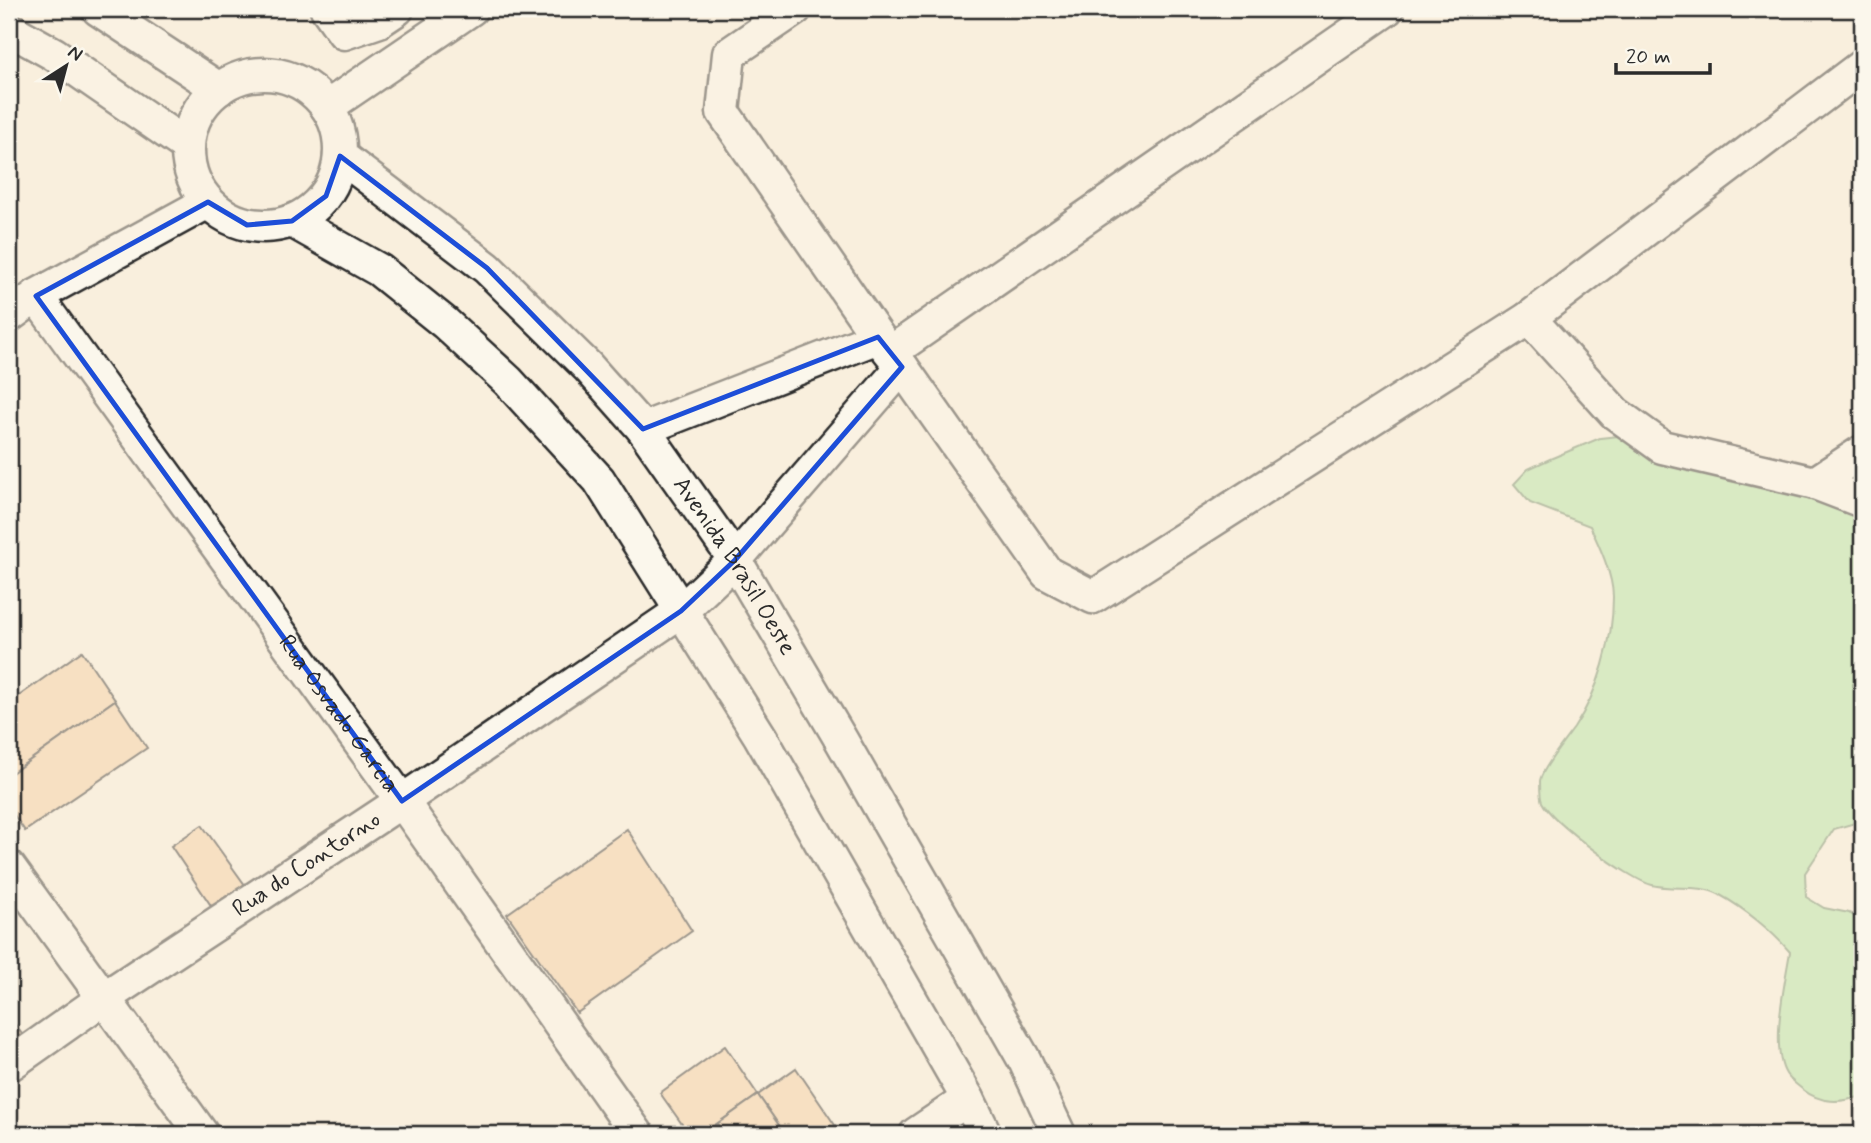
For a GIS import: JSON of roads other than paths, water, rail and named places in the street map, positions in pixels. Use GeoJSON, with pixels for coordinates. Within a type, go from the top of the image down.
{"type":"FeatureCollection","features":[{"type":"Feature","properties":{"kind":"street"},"geometry":{"type":"LineString","coordinates":[[98,9],[219,89]]}},
{"type":"Feature","properties":{"kind":"street"},"geometry":{"type":"LineString","coordinates":[[327,9],[344,33],[379,21],[397,9]]}},
{"type":"Feature","properties":{"kind":"street"},"geometry":{"type":"LineString","coordinates":[[327,107],[471,9]]}},
{"type":"Feature","properties":{"kind":"street"},"geometry":{"type":"LineString","coordinates":[[795,9],[729,54],[723,112],[1047,573],[1093,597],[1529,318],[1862,66]]}},
{"type":"Feature","properties":{"kind":"street"},"geometry":{"type":"LineString","coordinates":[[643,429],[890,352],[1387,9]]}},
{"type":"Feature","properties":{"kind":"street"},"geometry":{"type":"LineString","coordinates":[[9,29],[54,54],[187,146]]}},
{"type":"Feature","properties":{"kind":"street"},"geometry":{"type":"LineString","coordinates":[[263,74],[288,78],[310,89],[327,107],[338,130],[340,156],[336,177],[326,196],[311,211],[292,221],[270,226],[247,225],[226,217],[208,202],[196,186],[189,166],[187,146],[192,123],[203,104],[219,89],[239,78],[263,74]]}},
{"type":"Feature","properties":{"kind":"street","name":"Avenida Brasil Oeste"},"geometry":{"type":"LineString","coordinates":[[340,156],[487,268],[589,367],[643,429],[735,560],[1025,1061],[1059,1134]]}},
{"type":"Feature","properties":{"kind":"street"},"geometry":{"type":"LineString","coordinates":[[9,316],[36,296],[208,202]]}},
{"type":"Feature","properties":{"kind":"street"},"geometry":{"type":"LineString","coordinates":[[292,221],[379,270],[445,323],[508,381],[599,480],[760,736],[968,1099],[985,1134]]}},
{"type":"Feature","properties":{"kind":"street","name":"Rua Osvado Garcia"},"geometry":{"type":"LineString","coordinates":[[36,296],[402,801],[637,1134]]}},
{"type":"Feature","properties":{"kind":"street"},"geometry":{"type":"LineString","coordinates":[[1529,318],[1615,413],[1662,447],[1815,483],[1862,500]]}},
{"type":"Feature","properties":{"kind":"street","name":"Rua do Contorno"},"geometry":{"type":"LineString","coordinates":[[9,1065],[104,998],[402,801],[681,611],[735,560],[890,352]]}},
{"type":"Feature","properties":{"kind":"street"},"geometry":{"type":"LineString","coordinates":[[1815,483],[1862,452]]}},
{"type":"Feature","properties":{"kind":"street"},"geometry":{"type":"LineString","coordinates":[[9,867],[202,1134]]}},
{"type":"Feature","properties":{"kind":"street"},"geometry":{"type":"LineString","coordinates":[[916,1134],[968,1099]]}}]}
